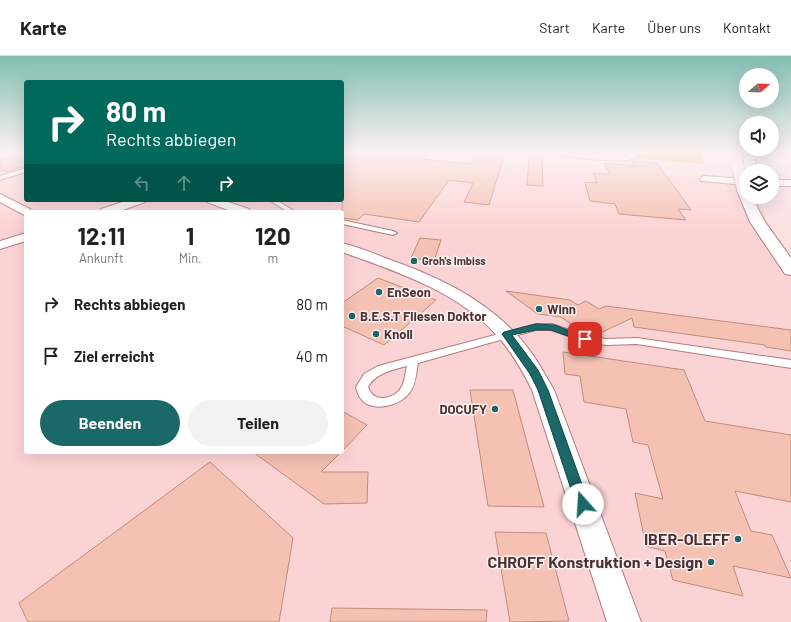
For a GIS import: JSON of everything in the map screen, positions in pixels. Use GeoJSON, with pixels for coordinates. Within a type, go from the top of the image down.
{"type":"FeatureCollection","features":[{"type":"Feature","properties":{"kind":"main road"},"geometry":{"type":"LineString","coordinates":[[751,204],[752,212],[758,223],[791,270]]}},
{"type":"Feature","properties":{"kind":"main road"},"geometry":{"type":"LineString","coordinates":[[757,204],[791,253]]}},
{"type":"Feature","properties":{"kind":"street"},"geometry":{"type":"LineString","coordinates":[[705,179],[739,188]]}},
{"type":"Feature","properties":{"kind":"street"},"geometry":{"type":"LineString","coordinates":[[779,183],[791,183]]}},
{"type":"Feature","properties":{"kind":"street"},"geometry":{"type":"LineString","coordinates":[[0,197],[24,211]]}},
{"type":"Feature","properties":{"kind":"street"},"geometry":{"type":"LineString","coordinates":[[111,210],[135,202]]}},
{"type":"Feature","properties":{"kind":"street"},"geometry":{"type":"LineString","coordinates":[[218,202],[240,210]]}},
{"type":"Feature","properties":{"kind":"street"},"geometry":{"type":"LineString","coordinates":[[0,245],[24,238]]}},
{"type":"Feature","properties":{"kind":"street"},"geometry":{"type":"LineString","coordinates":[[344,248],[439,284],[473,304],[492,319],[507,334],[535,373],[543,390],[624,622]]}},
{"type":"Feature","properties":{"kind":"lane"},"geometry":{"type":"LineString","coordinates":[[276,202],[290,210]]}},
{"type":"Feature","properties":{"kind":"lane"},"geometry":{"type":"LineString","coordinates":[[344,222],[393,233]]}},
{"type":"Feature","properties":{"kind":"lane"},"geometry":{"type":"LineString","coordinates":[[413,362],[406,389],[399,397],[388,401],[375,402],[365,396],[362,387],[368,377],[382,369],[413,362],[507,334],[536,327],[552,327],[585,339],[606,342],[637,341],[791,364]]}},
{"type":"Feature","properties":{"kind":"shaded area"},"geometry":{"type":"Polygon","coordinates":[[[0,177],[24,177],[24,202],[344,202],[344,177],[739,179],[739,204],[761,204],[774,238],[791,260],[791,622],[0,622],[0,177]]]}},
{"type":"Feature","properties":{"kind":"building"},"geometry":{"type":"Polygon","coordinates":[[[344,177],[497,177],[489,205],[464,202],[473,183],[449,180],[419,222],[364,214],[358,220],[344,218],[344,210],[342,210],[342,202],[344,202],[344,177]]]}},
{"type":"Feature","properties":{"kind":"building"},"geometry":{"type":"Polygon","coordinates":[[[527,177],[543,177],[543,186],[527,185],[527,177]]]}},
{"type":"Feature","properties":{"kind":"building"},"geometry":{"type":"Polygon","coordinates":[[[595,177],[667,177],[691,210],[678,209],[686,220],[619,214],[615,204],[590,201],[585,182],[597,183],[595,177]]]}},
{"type":"Feature","properties":{"kind":"building"},"geometry":{"type":"Polygon","coordinates":[[[420,238],[441,240],[434,261],[411,258],[420,238]]]}},
{"type":"Feature","properties":{"kind":"building"},"geometry":{"type":"Polygon","coordinates":[[[378,278],[436,300],[384,345],[344,327],[344,302],[378,278]]]}},
{"type":"Feature","properties":{"kind":"building"},"geometry":{"type":"Polygon","coordinates":[[[506,291],[570,300],[578,305],[586,301],[599,309],[606,306],[791,330],[791,351],[766,347],[765,345],[634,327],[632,318],[594,336],[587,335],[561,317],[538,314],[506,291]]]}},
{"type":"Feature","properties":{"kind":"building"},"geometry":{"type":"Polygon","coordinates":[[[563,352],[684,370],[705,421],[791,435],[791,502],[735,491],[751,531],[772,535],[791,578],[733,566],[743,596],[673,580],[665,551],[646,546],[635,493],[663,499],[648,445],[633,442],[626,409],[584,402],[580,376],[565,374],[563,352]]]}},
{"type":"Feature","properties":{"kind":"building"},"geometry":{"type":"Polygon","coordinates":[[[470,390],[513,390],[544,507],[488,506],[470,390]]]}},
{"type":"Feature","properties":{"kind":"building"},"geometry":{"type":"Polygon","coordinates":[[[344,412],[367,425],[344,449],[344,412]]]}},
{"type":"Feature","properties":{"kind":"building"},"geometry":{"type":"Polygon","coordinates":[[[256,454],[339,454],[321,472],[368,472],[367,503],[324,504],[256,454]]]}},
{"type":"Feature","properties":{"kind":"building"},"geometry":{"type":"Polygon","coordinates":[[[210,462],[293,538],[279,622],[28,622],[19,603],[210,462]]]}},
{"type":"Feature","properties":{"kind":"building"},"geometry":{"type":"Polygon","coordinates":[[[495,532],[546,533],[569,621],[510,622],[495,532]]]}},
{"type":"Feature","properties":{"kind":"building"},"geometry":{"type":"Polygon","coordinates":[[[332,608],[487,610],[486,622],[330,622],[332,608]]]}},
{"type":"Feature","properties":{"kind":"place","name":"Groh's Imbiss"},"geometry":{"type":"Point","coordinates":[414,261]}},
{"type":"Feature","properties":{"kind":"place","name":"EnSeon"},"geometry":{"type":"Point","coordinates":[379,292]}},
{"type":"Feature","properties":{"kind":"place","name":"Winn"},"geometry":{"type":"Point","coordinates":[539,309]}},
{"type":"Feature","properties":{"kind":"place","name":"B.E.S.T Fliesen Doktor"},"geometry":{"type":"Point","coordinates":[352,316]}},
{"type":"Feature","properties":{"kind":"place","name":"Knoll"},"geometry":{"type":"Point","coordinates":[376,334]}},
{"type":"Feature","properties":{"kind":"place","name":"DOCUFY"},"geometry":{"type":"Point","coordinates":[495,409]}},
{"type":"Feature","properties":{"kind":"place","name":"IBER-OLEFF"},"geometry":{"type":"Point","coordinates":[738,539]}},
{"type":"Feature","properties":{"kind":"place","name":"CHROFF Konstruktion + Design"},"geometry":{"type":"Point","coordinates":[711,562]}},
{"type":"Feature","properties":{"kind":"route"},"geometry":{"type":"LineString","coordinates":[[583,504],[543,390],[535,373],[507,334],[536,327],[552,327],[585,339]]}}]}
